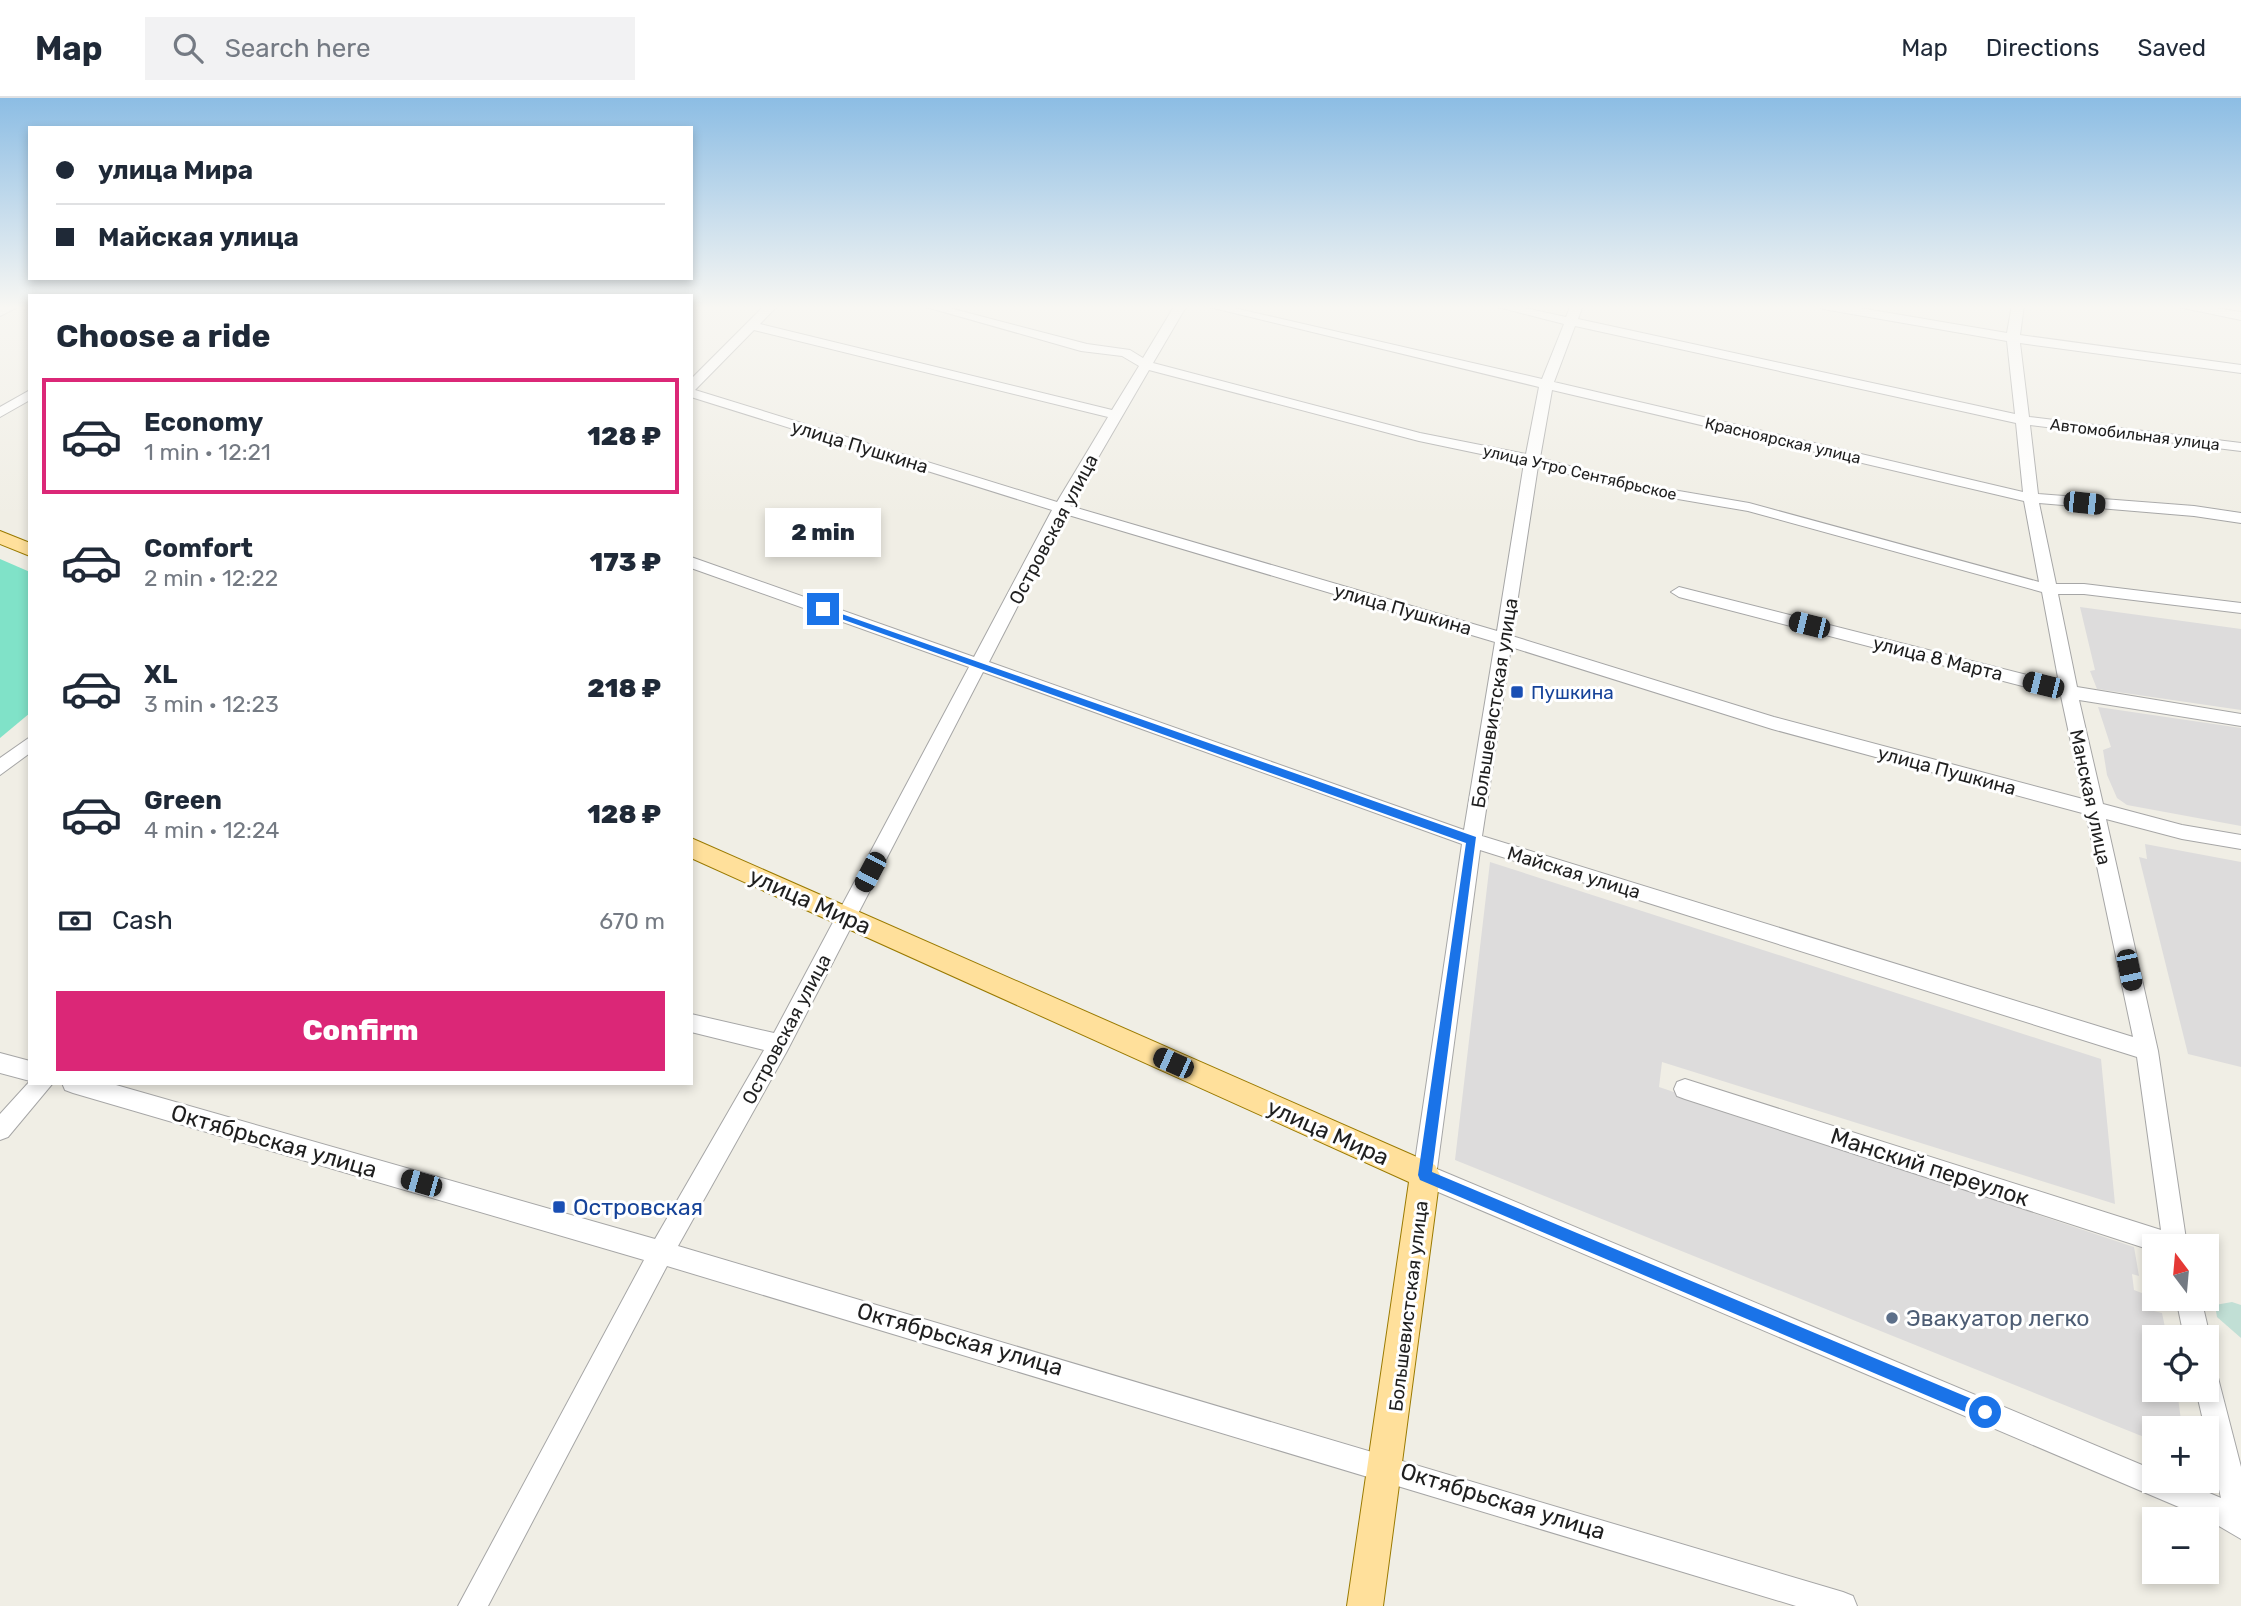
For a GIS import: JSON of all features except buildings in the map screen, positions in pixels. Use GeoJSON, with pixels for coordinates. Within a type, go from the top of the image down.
{"type":"FeatureCollection","features":[{"type":"Feature","properties":{"kind":"main road"},"geometry":{"type":"LineString","coordinates":[[0,537],[28,549]]}},
{"type":"Feature","properties":{"kind":"main road","name":"улица Мира"},"geometry":{"type":"LineString","coordinates":[[693,849],[1425,1175]]}},
{"type":"Feature","properties":{"kind":"main road","name":"Большевистская улица"},"geometry":{"type":"LineString","coordinates":[[1365,1606],[1387,1465],[1425,1175]]}},
{"type":"Feature","properties":{"kind":"street"},"geometry":{"type":"LineString","coordinates":[[953,375],[1116,415]]}},
{"type":"Feature","properties":{"kind":"street","name":"Островская улица"},"geometry":{"type":"LineString","coordinates":[[471,1606],[662,1251],[779,1045],[1062,508],[1140,375]]}},
{"type":"Feature","properties":{"kind":"street","name":"улица Утро Сентябрьское"},"geometry":{"type":"LineString","coordinates":[[1185,375],[1419,438],[1532,460],[1631,487],[1749,507],[2048,589],[2084,589],[2241,608]]}},
{"type":"Feature","properties":{"kind":"street","name":"Красноярская улица"},"geometry":{"type":"LineString","coordinates":[[1505,375],[2031,498],[2194,511],[2241,518]]}},
{"type":"Feature","properties":{"kind":"street","name":"Большевистская улица"},"geometry":{"type":"LineString","coordinates":[[1425,1175],[1472,840],[1532,460],[1550,375]]}},
{"type":"Feature","properties":{"kind":"street","name":"Автомобильная улица"},"geometry":{"type":"LineString","coordinates":[[1837,375],[2022,420],[2241,447]]}},
{"type":"Feature","properties":{"kind":"street","name":"Манская улица"},"geometry":{"type":"LineString","coordinates":[[2017,375],[2031,498],[2069,692],[2147,1051],[2173,1234]]}},
{"type":"Feature","properties":{"kind":"street","name":"улица Пушкина"},"geometry":{"type":"LineString","coordinates":[[693,394],[1772,723],[2182,832],[2241,842]]}},
{"type":"Feature","properties":{"kind":"street"},"geometry":{"type":"LineString","coordinates":[[0,413],[28,395]]}},
{"type":"Feature","properties":{"kind":"street","name":"Майская улица"},"geometry":{"type":"LineString","coordinates":[[693,563],[1472,840],[2147,1051]]}},
{"type":"Feature","properties":{"kind":"street","name":"улица 8 Марта"},"geometry":{"type":"LineString","coordinates":[[1679,592],[2069,692],[2241,720]]}},
{"type":"Feature","properties":{"kind":"street"},"geometry":{"type":"LineString","coordinates":[[0,768],[28,745]]}},
{"type":"Feature","properties":{"kind":"street"},"geometry":{"type":"LineString","coordinates":[[693,1024],[779,1045]]}},
{"type":"Feature","properties":{"kind":"street"},"geometry":{"type":"LineString","coordinates":[[0,1063],[28,1070]]}},
{"type":"Feature","properties":{"kind":"street"},"geometry":{"type":"LineString","coordinates":[[0,1130],[40,1085]]}},
{"type":"Feature","properties":{"kind":"street","name":"Октябрьская улица"},"geometry":{"type":"LineString","coordinates":[[81,1085],[662,1251],[1387,1465],[1843,1606]]}},
{"type":"Feature","properties":{"kind":"street","name":"Манский переулок"},"geometry":{"type":"LineString","coordinates":[[1685,1089],[2142,1235]]}},
{"type":"Feature","properties":{"kind":"street","name":"улица Мира"},"geometry":{"type":"LineString","coordinates":[[1425,1175],[2241,1523]]}},
{"type":"Feature","properties":{"kind":"street"},"geometry":{"type":"LineString","coordinates":[[2212,1402],[2241,1523]]}},
{"type":"Feature","properties":{"kind":"shaded area"},"geometry":{"type":"Polygon","coordinates":[[[2080,607],[2241,629],[2241,710],[2097,689],[2090,671],[2095,670],[2080,607]]]}},
{"type":"Feature","properties":{"kind":"shaded area"},"geometry":{"type":"Polygon","coordinates":[[[2098,707],[2241,728],[2241,826],[2127,805],[2117,798],[2107,775],[2103,750],[2111,747],[2098,707]]]}},
{"type":"Feature","properties":{"kind":"shaded area"},"geometry":{"type":"Polygon","coordinates":[[[2145,844],[2241,862],[2241,1067],[2188,1054],[2139,857],[2147,859],[2145,844]]]}},
{"type":"Feature","properties":{"kind":"shaded area"},"geometry":{"type":"Polygon","coordinates":[[[1490,862],[2101,1059],[2115,1204],[1662,1062],[1659,1087],[2134,1247],[2139,1276],[2132,1274],[2134,1290],[2142,1293],[2142,1311],[2162,1313],[2164,1325],[2142,1325],[2142,1402],[2179,1402],[2180,1416],[2142,1416],[2142,1436],[1455,1160],[1490,862]]]}},
{"type":"Feature","properties":{"kind":"shaded area"},"geometry":{"type":"Polygon","coordinates":[[[2232,1302],[2241,1305],[2241,1338],[2217,1317],[2219,1304],[2232,1302]]]}},
{"type":"Feature","properties":{"kind":"green space"},"geometry":{"type":"Polygon","coordinates":[[[0,559],[28,571],[28,715],[0,738],[0,559]]]}},
{"type":"Feature","properties":{"kind":"place","name":"Пушкина"},"geometry":{"type":"Point","coordinates":[1517,692]}},
{"type":"Feature","properties":{"kind":"place","name":"Островская"},"geometry":{"type":"Point","coordinates":[559,1207]}},
{"type":"Feature","properties":{"kind":"place","name":"Эвакуатор легко"},"geometry":{"type":"Point","coordinates":[1892,1318]}},
{"type":"Feature","properties":{"kind":"route"},"geometry":{"type":"LineString","coordinates":[[823,609],[1472,840],[1425,1175],[1985,1412]]}}]}
